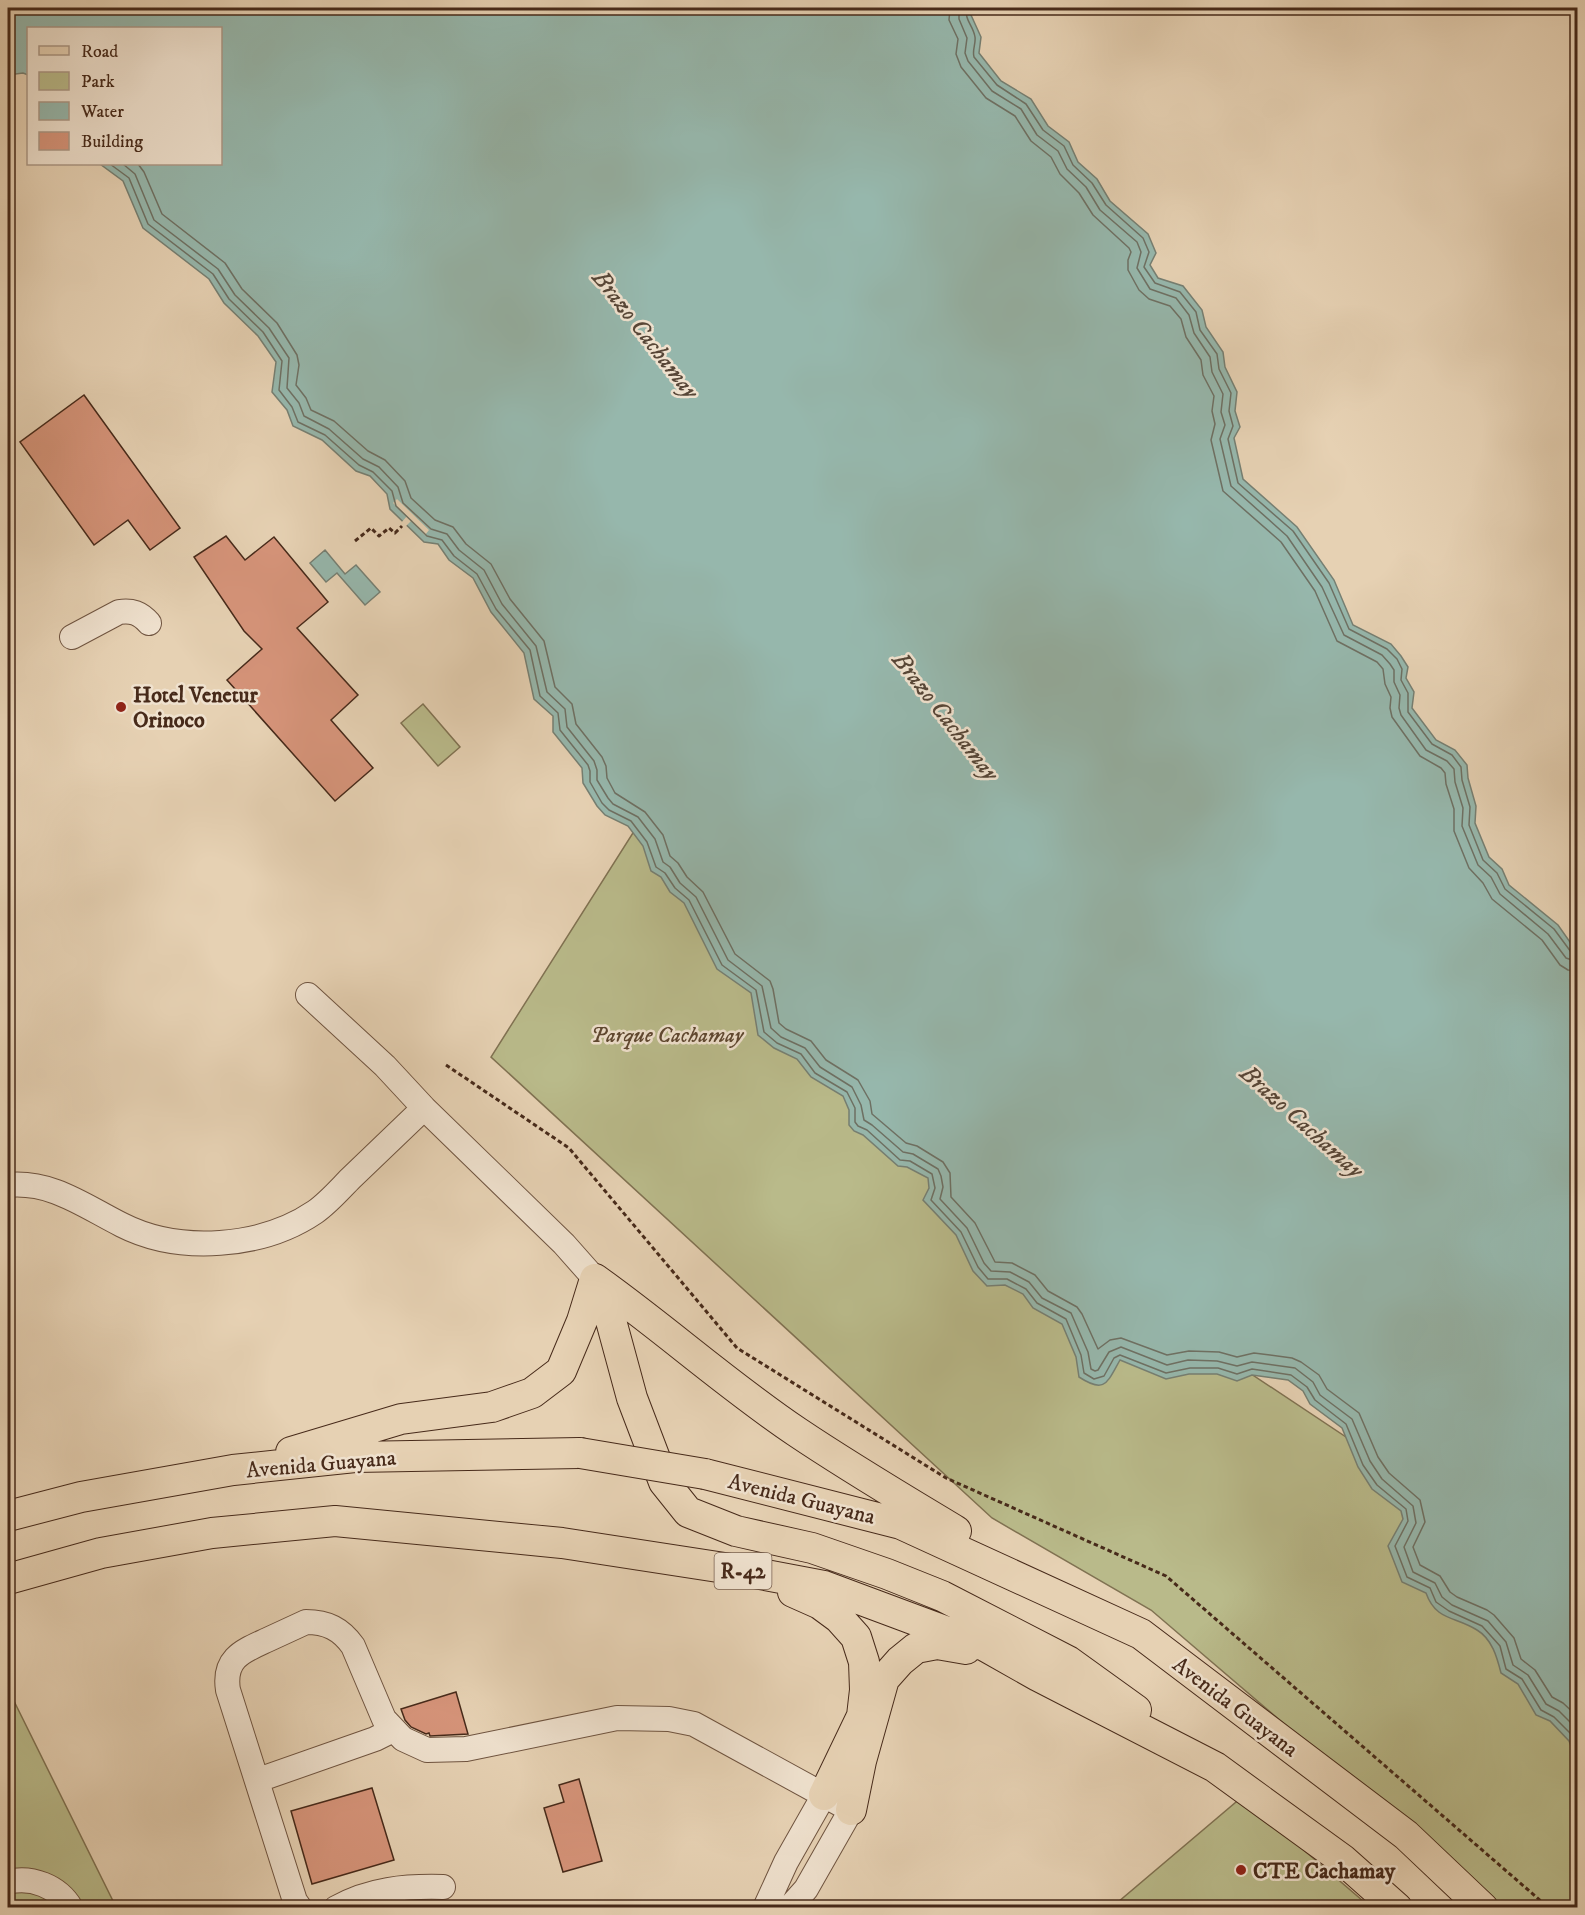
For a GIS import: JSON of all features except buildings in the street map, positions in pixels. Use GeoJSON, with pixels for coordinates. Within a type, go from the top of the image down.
{"type":"FeatureCollection","features":[{"type":"Feature","properties":{"kind":"main road"},"geometry":{"type":"LineString","coordinates":[[233,1470],[401,1419],[492,1407],[532,1393],[561,1371],[582,1321],[595,1279]]}},
{"type":"Feature","properties":{"kind":"main road"},"geometry":{"type":"LineString","coordinates":[[595,1279],[644,1314],[705,1365],[797,1432],[996,1556],[1141,1634]]}},
{"type":"Feature","properties":{"kind":"main road"},"geometry":{"type":"LineString","coordinates":[[595,1279],[610,1317],[632,1398],[664,1482],[688,1512],[736,1531],[812,1548],[942,1596],[1068,1661],[1215,1767]]}},
{"type":"Feature","properties":{"kind":"main road","name":"Avenida Guayana"},"geometry":{"type":"LineString","coordinates":[[8,1516],[81,1497],[233,1470],[355,1457],[580,1453],[705,1474],[901,1524],[1141,1634],[1406,1835],[1483,1908]]}},
{"type":"Feature","properties":{"kind":"main road","name":"R-42"},"geometry":{"type":"LineString","coordinates":[[8,1579],[101,1552],[212,1533],[335,1521],[562,1543],[744,1571],[824,1586],[985,1646],[1038,1676],[1215,1767],[1344,1860],[1397,1908]]}},
{"type":"Feature","properties":{"kind":"main road"},"geometry":{"type":"LineString","coordinates":[[744,1571],[820,1604],[839,1618],[856,1637],[864,1662],[865,1690],[862,1716],[824,1795]]}},
{"type":"Feature","properties":{"kind":"main road"},"geometry":{"type":"LineString","coordinates":[[851,1810],[861,1761],[884,1679],[916,1648],[937,1644],[965,1648],[1038,1676]]}},
{"type":"Feature","properties":{"kind":"street"},"geometry":{"type":"LineString","coordinates":[[72,637],[119,612],[139,614],[149,623]]}},
{"type":"Feature","properties":{"kind":"street"},"geometry":{"type":"LineString","coordinates":[[308,995],[385,1065],[424,1108],[564,1244],[595,1279]]}},
{"type":"Feature","properties":{"kind":"street"},"geometry":{"type":"LineString","coordinates":[[8,1185],[32,1185],[60,1192],[120,1224],[159,1239],[190,1243],[241,1240],[278,1231],[317,1210],[424,1108]]}},
{"type":"Feature","properties":{"kind":"street"},"geometry":{"type":"LineString","coordinates":[[300,1908],[295,1901],[228,1690],[229,1669],[242,1651],[306,1622],[324,1623],[348,1638],[384,1719],[393,1730],[414,1745],[427,1749],[466,1749],[617,1718],[669,1719],[694,1724],[851,1810],[806,1889],[789,1908]]}},
{"type":"Feature","properties":{"kind":"street"},"geometry":{"type":"LineString","coordinates":[[258,1780],[375,1739],[393,1730]]}},
{"type":"Feature","properties":{"kind":"street"},"geometry":{"type":"LineString","coordinates":[[765,1908],[786,1862],[824,1795]]}},
{"type":"Feature","properties":{"kind":"street"},"geometry":{"type":"LineString","coordinates":[[8,1882],[19,1879],[40,1882],[54,1890],[71,1908]]}},
{"type":"Feature","properties":{"kind":"street"},"geometry":{"type":"LineString","coordinates":[[336,1908],[365,1894],[388,1889],[414,1886],[443,1887]]}},
{"type":"Feature","properties":{"kind":"path"},"geometry":{"type":"LineString","coordinates":[[355,541],[371,528],[379,537],[389,528],[395,533],[402,526]]}},
{"type":"Feature","properties":{"kind":"path"},"geometry":{"type":"LineString","coordinates":[[446,1065],[569,1148],[737,1348],[946,1478],[1166,1576],[1549,1908]]}},
{"type":"Feature","properties":{"kind":"green space"},"geometry":{"type":"Polygon","coordinates":[[[423,704],[460,747],[438,766],[401,723],[423,704]]]}},
{"type":"Feature","properties":{"kind":"green space","name":"Parque Cachamay"},"geometry":{"type":"Polygon","coordinates":[[[650,806],[999,1206],[1415,1483],[1577,1694],[1577,1907],[1498,1907],[1151,1610],[992,1518],[491,1057],[650,806]]]}},
{"type":"Feature","properties":{"kind":"green space"},"geometry":{"type":"Polygon","coordinates":[[[8,1689],[116,1907],[8,1907],[8,1689]]]}},
{"type":"Feature","properties":{"kind":"green space","name":"CTE Cachamay"},"geometry":{"type":"Polygon","coordinates":[[[1242,1797],[1370,1907],[1111,1908],[1242,1797]]]}},
{"type":"Feature","properties":{"kind":"water","name":"Brazo Cachamay"},"geometry":{"type":"Polygon","coordinates":[[[8,8],[973,8],[971,15],[981,37],[979,53],[1001,81],[1031,99],[1048,126],[1069,142],[1078,162],[1097,179],[1110,201],[1148,234],[1156,253],[1150,265],[1158,278],[1183,286],[1202,310],[1206,327],[1223,352],[1225,367],[1237,392],[1235,411],[1240,427],[1234,438],[1243,479],[1297,527],[1334,580],[1353,625],[1391,644],[1401,656],[1408,667],[1406,678],[1414,692],[1412,708],[1436,740],[1455,750],[1467,765],[1468,778],[1476,806],[1475,823],[1489,857],[1502,869],[1509,885],[1558,925],[1577,952],[1577,1761],[1569,1741],[1550,1721],[1536,1715],[1518,1684],[1501,1673],[1487,1638],[1477,1630],[1447,1617],[1435,1609],[1426,1593],[1402,1582],[1388,1546],[1403,1519],[1401,1511],[1372,1489],[1358,1467],[1342,1428],[1310,1404],[1303,1391],[1288,1380],[1252,1375],[1237,1381],[1217,1374],[1189,1374],[1166,1379],[1120,1360],[1104,1384],[1095,1385],[1079,1377],[1076,1357],[1062,1324],[1033,1308],[1023,1294],[1005,1285],[987,1286],[973,1271],[956,1235],[923,1200],[929,1188],[928,1178],[907,1167],[898,1166],[863,1135],[854,1131],[849,1125],[849,1110],[843,1096],[811,1077],[797,1059],[774,1048],[758,1035],[751,993],[717,969],[684,903],[670,892],[661,877],[651,871],[643,846],[628,826],[605,815],[597,806],[583,783],[582,768],[553,732],[553,716],[534,699],[524,653],[491,612],[473,578],[449,560],[438,544],[424,542],[390,509],[387,494],[370,476],[356,471],[322,440],[293,426],[287,410],[272,392],[276,362],[258,336],[224,303],[209,279],[143,228],[123,181],[101,165],[222,165],[222,27],[27,27],[27,75],[8,75],[8,8]]]}},
{"type":"Feature","properties":{"kind":"water"},"geometry":{"type":"Polygon","coordinates":[[[325,550],[345,574],[356,565],[380,592],[365,605],[337,573],[326,582],[310,563],[325,550]]]}},
{"type":"Feature","properties":{"kind":"pier"},"geometry":{"type":"Polygon","coordinates":[[[397,499],[429,530],[425,535],[411,521],[405,527],[401,523],[407,516],[393,503],[397,499]]]}},
{"type":"Feature","properties":{"kind":"place","name":"Hotel Venetur Orinoco"},"geometry":{"type":"Point","coordinates":[121,707]}},
{"type":"Feature","properties":{"kind":"place","name":"CTE Cachamay"},"geometry":{"type":"Point","coordinates":[1241,1870]}}]}
